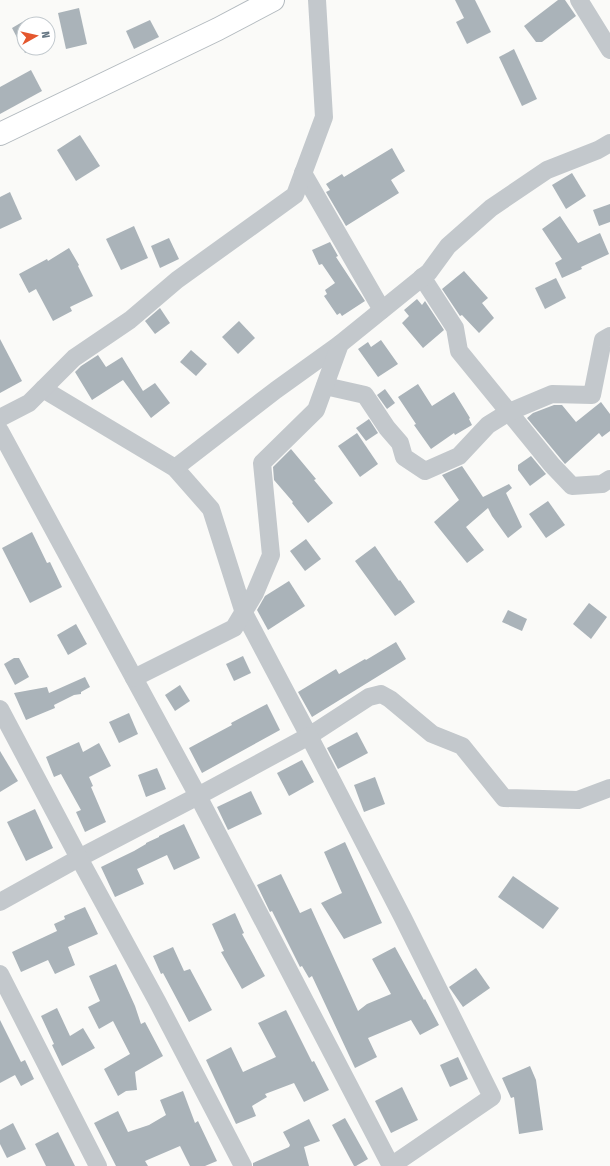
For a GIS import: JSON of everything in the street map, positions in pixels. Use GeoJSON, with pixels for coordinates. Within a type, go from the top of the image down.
{"type":"FeatureCollection","features":[{"type":"Feature","properties":{"kind":"main road"},"geometry":{"type":"LineString","coordinates":[[0,134],[211,32],[273,0]]}},
{"type":"Feature","properties":{"kind":"street"},"geometry":{"type":"LineString","coordinates":[[0,418],[29,402],[74,358],[130,320],[177,280],[295,195],[324,117],[317,0]]}},
{"type":"Feature","properties":{"kind":"street"},"geometry":{"type":"LineString","coordinates":[[579,0],[610,50]]}},
{"type":"Feature","properties":{"kind":"street"},"geometry":{"type":"LineString","coordinates":[[175,468],[276,390],[340,344],[429,272],[448,246],[491,208],[547,170],[598,150],[610,143]]}},
{"type":"Feature","properties":{"kind":"street"},"geometry":{"type":"LineString","coordinates":[[303,173],[382,310]]}},
{"type":"Feature","properties":{"kind":"street"},"geometry":{"type":"LineString","coordinates":[[422,277],[455,328],[459,351],[552,465],[572,486],[602,484],[610,479]]}},
{"type":"Feature","properties":{"kind":"street"},"geometry":{"type":"LineString","coordinates":[[324,386],[365,394],[387,428],[400,443],[404,457],[425,471],[459,456],[488,425],[509,412],[552,394],[592,395],[603,340],[610,336]]}},
{"type":"Feature","properties":{"kind":"street"},"geometry":{"type":"LineString","coordinates":[[134,678],[234,628],[244,613],[255,594],[271,555],[262,463],[316,410],[340,344]]}},
{"type":"Feature","properties":{"kind":"street"},"geometry":{"type":"LineString","coordinates":[[0,431],[198,796],[391,1166],[492,1097],[403,918],[244,613],[211,509],[175,468],[43,388]]}},
{"type":"Feature","properties":{"kind":"street"},"geometry":{"type":"LineString","coordinates":[[0,902],[79,858],[309,736],[369,698],[381,694],[390,699],[432,734],[462,746],[504,798],[578,800],[610,788]]}},
{"type":"Feature","properties":{"kind":"street"},"geometry":{"type":"LineString","coordinates":[[0,709],[157,1001],[243,1166]]}},
{"type":"Feature","properties":{"kind":"street"},"geometry":{"type":"LineString","coordinates":[[0,974],[98,1166]]}},
{"type":"Feature","properties":{"kind":"building"},"geometry":{"type":"Polygon","coordinates":[[[455,0],[475,0],[491,32],[467,44],[456,22],[464,18],[455,0]]]}},
{"type":"Feature","properties":{"kind":"building"},"geometry":{"type":"Polygon","coordinates":[[[558,0],[565,0],[576,16],[542,42],[536,42],[524,26],[558,0]]]}},
{"type":"Feature","properties":{"kind":"building"},"geometry":{"type":"Polygon","coordinates":[[[79,8],[87,44],[66,49],[58,13],[79,8]]]}},
{"type":"Feature","properties":{"kind":"building"},"geometry":{"type":"Polygon","coordinates":[[[150,20],[159,37],[134,49],[126,31],[150,20]]]}},
{"type":"Feature","properties":{"kind":"building"},"geometry":{"type":"Polygon","coordinates":[[[16,26],[16,36],[12,28],[16,26]]]}},
{"type":"Feature","properties":{"kind":"building"},"geometry":{"type":"Polygon","coordinates":[[[514,49],[537,99],[522,106],[499,57],[514,49]]]}},
{"type":"Feature","properties":{"kind":"building"},"geometry":{"type":"Polygon","coordinates":[[[31,70],[42,91],[0,114],[0,87],[31,70]]]}},
{"type":"Feature","properties":{"kind":"building"},"geometry":{"type":"Polygon","coordinates":[[[80,135],[100,166],[76,181],[57,150],[80,135]]]}},
{"type":"Feature","properties":{"kind":"building"},"geometry":{"type":"Polygon","coordinates":[[[392,148],[405,171],[391,180],[399,193],[346,226],[326,192],[330,190],[326,184],[342,174],[344,177],[392,148]]]}},
{"type":"Feature","properties":{"kind":"building"},"geometry":{"type":"Polygon","coordinates":[[[572,173],[586,196],[566,209],[552,185],[572,173]]]}},
{"type":"Feature","properties":{"kind":"building"},"geometry":{"type":"Polygon","coordinates":[[[10,192],[22,219],[0,229],[0,197],[10,192]]]}},
{"type":"Feature","properties":{"kind":"building"},"geometry":{"type":"Polygon","coordinates":[[[610,204],[610,222],[599,226],[593,210],[610,204]]]}},
{"type":"Feature","properties":{"kind":"building"},"geometry":{"type":"Polygon","coordinates":[[[560,216],[578,243],[600,233],[609,254],[562,278],[555,263],[562,259],[542,229],[560,216]]]}},
{"type":"Feature","properties":{"kind":"building"},"geometry":{"type":"Polygon","coordinates":[[[134,226],[148,258],[121,270],[106,239],[134,226]]]}},
{"type":"Feature","properties":{"kind":"building"},"geometry":{"type":"Polygon","coordinates":[[[169,238],[179,259],[160,268],[151,246],[169,238]]]}},
{"type":"Feature","properties":{"kind":"building"},"geometry":{"type":"Polygon","coordinates":[[[330,242],[338,256],[336,257],[365,301],[342,316],[340,313],[337,315],[324,296],[327,294],[325,290],[335,283],[322,264],[319,265],[312,250],[330,242]]]}},
{"type":"Feature","properties":{"kind":"building"},"geometry":{"type":"Polygon","coordinates":[[[69,248],[79,265],[78,266],[93,296],[70,307],[72,311],[53,321],[36,289],[29,293],[19,274],[47,259],[48,261],[69,248]]]}},
{"type":"Feature","properties":{"kind":"building"},"geometry":{"type":"Polygon","coordinates":[[[464,271],[488,298],[482,303],[494,318],[479,333],[462,315],[460,316],[442,289],[464,271]]]}},
{"type":"Feature","properties":{"kind":"building"},"geometry":{"type":"Polygon","coordinates":[[[556,278],[566,298],[545,309],[535,288],[556,278]]]}},
{"type":"Feature","properties":{"kind":"building"},"geometry":{"type":"Polygon","coordinates":[[[417,299],[422,305],[425,301],[444,330],[423,348],[402,323],[409,316],[404,310],[417,299]]]}},
{"type":"Feature","properties":{"kind":"building"},"geometry":{"type":"Polygon","coordinates":[[[160,308],[170,323],[155,334],[145,321],[160,308]]]}},
{"type":"Feature","properties":{"kind":"building"},"geometry":{"type":"Polygon","coordinates":[[[239,321],[255,338],[238,354],[222,337],[239,321]]]}},
{"type":"Feature","properties":{"kind":"building"},"geometry":{"type":"Polygon","coordinates":[[[0,339],[22,381],[0,393],[0,339]]]}},
{"type":"Feature","properties":{"kind":"building"},"geometry":{"type":"Polygon","coordinates":[[[381,340],[398,364],[378,377],[358,349],[368,342],[371,347],[381,340]]]}},
{"type":"Feature","properties":{"kind":"building"},"geometry":{"type":"Polygon","coordinates":[[[191,350],[207,364],[196,376],[180,362],[191,350]]]}},
{"type":"Feature","properties":{"kind":"building"},"geometry":{"type":"Polygon","coordinates":[[[98,355],[106,367],[122,357],[143,391],[155,383],[170,403],[151,418],[123,380],[92,400],[75,372],[81,366],[98,355]]]}},
{"type":"Feature","properties":{"kind":"building"},"geometry":{"type":"Polygon","coordinates":[[[418,384],[432,406],[454,392],[470,418],[469,419],[472,425],[455,435],[454,433],[431,449],[414,425],[416,424],[398,397],[418,384]]]}},
{"type":"Feature","properties":{"kind":"building"},"geometry":{"type":"Polygon","coordinates":[[[385,389],[395,403],[387,409],[377,395],[385,389]]]}},
{"type":"Feature","properties":{"kind":"building"},"geometry":{"type":"Polygon","coordinates":[[[601,402],[610,414],[610,431],[602,437],[599,433],[565,464],[527,418],[533,413],[554,405],[562,405],[576,422],[601,402]]]}},
{"type":"Feature","properties":{"kind":"building"},"geometry":{"type":"Polygon","coordinates":[[[369,419],[378,433],[366,441],[356,428],[369,419]]]}},
{"type":"Feature","properties":{"kind":"building"},"geometry":{"type":"Polygon","coordinates":[[[357,433],[378,464],[360,477],[338,446],[357,433]]]}},
{"type":"Feature","properties":{"kind":"building"},"geometry":{"type":"Polygon","coordinates":[[[291,449],[316,479],[314,480],[333,503],[308,523],[292,503],[293,502],[274,480],[273,467],[291,449]]]}},
{"type":"Feature","properties":{"kind":"building"},"geometry":{"type":"Polygon","coordinates":[[[531,456],[546,474],[530,486],[518,470],[518,465],[531,456]]]}},
{"type":"Feature","properties":{"kind":"building"},"geometry":{"type":"Polygon","coordinates":[[[462,466],[483,497],[509,484],[512,488],[506,493],[522,527],[508,538],[488,508],[466,527],[484,550],[467,563],[434,522],[459,500],[442,475],[462,466]]]}},
{"type":"Feature","properties":{"kind":"building"},"geometry":{"type":"Polygon","coordinates":[[[548,501],[565,525],[546,538],[529,514],[548,501]]]}},
{"type":"Feature","properties":{"kind":"building"},"geometry":{"type":"Polygon","coordinates":[[[32,532],[47,563],[50,562],[62,587],[30,603],[2,548],[32,532]]]}},
{"type":"Feature","properties":{"kind":"building"},"geometry":{"type":"Polygon","coordinates":[[[306,539],[321,559],[305,571],[290,551],[306,539]]]}},
{"type":"Feature","properties":{"kind":"building"},"geometry":{"type":"Polygon","coordinates":[[[375,546],[415,602],[395,616],[355,561],[375,546]]]}},
{"type":"Feature","properties":{"kind":"building"},"geometry":{"type":"Polygon","coordinates":[[[289,581],[305,606],[268,630],[257,610],[265,596],[289,581]]]}},
{"type":"Feature","properties":{"kind":"building"},"geometry":{"type":"Polygon","coordinates":[[[589,603],[607,617],[591,639],[573,624],[589,603]]]}},
{"type":"Feature","properties":{"kind":"building"},"geometry":{"type":"Polygon","coordinates":[[[508,610],[527,619],[522,631],[502,622],[508,610]]]}},
{"type":"Feature","properties":{"kind":"building"},"geometry":{"type":"Polygon","coordinates":[[[76,624],[87,644],[68,655],[57,635],[76,624]]]}},
{"type":"Feature","properties":{"kind":"building"},"geometry":{"type":"Polygon","coordinates":[[[396,642],[406,659],[312,717],[298,692],[336,669],[339,674],[396,642]]]}},
{"type":"Feature","properties":{"kind":"building"},"geometry":{"type":"Polygon","coordinates":[[[243,656],[251,673],[234,681],[226,664],[243,656]]]}},
{"type":"Feature","properties":{"kind":"building"},"geometry":{"type":"Polygon","coordinates":[[[14,658],[19,658],[29,677],[15,685],[4,664],[14,658]]]}},
{"type":"Feature","properties":{"kind":"building"},"geometry":{"type":"Polygon","coordinates":[[[85,677],[90,687],[81,692],[81,694],[74,695],[54,705],[55,708],[26,720],[14,693],[47,687],[49,693],[85,677]]]}},
{"type":"Feature","properties":{"kind":"building"},"geometry":{"type":"Polygon","coordinates":[[[180,685],[190,701],[175,711],[165,695],[180,685]]]}},
{"type":"Feature","properties":{"kind":"building"},"geometry":{"type":"Polygon","coordinates":[[[267,704],[280,730],[202,773],[189,748],[267,704]]]}},
{"type":"Feature","properties":{"kind":"building"},"geometry":{"type":"Polygon","coordinates":[[[129,713],[138,734],[119,743],[109,722],[129,713]]]}},
{"type":"Feature","properties":{"kind":"building"},"geometry":{"type":"Polygon","coordinates":[[[357,732],[368,753],[338,769],[327,748],[357,732]]]}},
{"type":"Feature","properties":{"kind":"building"},"geometry":{"type":"Polygon","coordinates":[[[79,742],[83,752],[99,743],[111,766],[89,777],[93,786],[91,787],[106,822],[85,832],[76,812],[81,810],[61,774],[54,777],[46,757],[79,742]]]}},
{"type":"Feature","properties":{"kind":"building"},"geometry":{"type":"Polygon","coordinates":[[[0,751],[18,781],[0,792],[0,751]]]}},
{"type":"Feature","properties":{"kind":"building"},"geometry":{"type":"Polygon","coordinates":[[[302,760],[314,782],[289,796],[277,773],[302,760]]]}},
{"type":"Feature","properties":{"kind":"building"},"geometry":{"type":"Polygon","coordinates":[[[157,768],[166,789],[146,797],[138,775],[157,768]]]}},
{"type":"Feature","properties":{"kind":"building"},"geometry":{"type":"Polygon","coordinates":[[[375,777],[385,804],[364,812],[354,785],[375,777]]]}},
{"type":"Feature","properties":{"kind":"building"},"geometry":{"type":"Polygon","coordinates":[[[251,791],[262,814],[228,830],[217,807],[251,791]]]}},
{"type":"Feature","properties":{"kind":"building"},"geometry":{"type":"Polygon","coordinates":[[[35,809],[53,848],[26,861],[7,822],[35,809]]]}},
{"type":"Feature","properties":{"kind":"building"},"geometry":{"type":"Polygon","coordinates":[[[184,824],[200,858],[174,870],[167,855],[137,869],[144,884],[115,897],[101,867],[184,824]]]}},
{"type":"Feature","properties":{"kind":"building"},"geometry":{"type":"Polygon","coordinates":[[[345,842],[382,923],[344,939],[321,903],[342,893],[324,852],[345,842]]]}},
{"type":"Feature","properties":{"kind":"building"},"geometry":{"type":"Polygon","coordinates":[[[281,874],[300,913],[311,908],[358,1011],[367,1004],[391,994],[372,959],[395,947],[439,1025],[420,1035],[411,1020],[368,1038],[377,1057],[355,1068],[312,976],[309,978],[302,966],[300,967],[272,911],[270,912],[257,885],[281,874]]]}},
{"type":"Feature","properties":{"kind":"building"},"geometry":{"type":"Polygon","coordinates":[[[513,876],[559,908],[543,929],[498,897],[513,876]]]}},
{"type":"Feature","properties":{"kind":"building"},"geometry":{"type":"Polygon","coordinates":[[[85,907],[98,934],[68,947],[75,965],[55,974],[48,960],[21,972],[12,952],[57,931],[54,924],[65,919],[64,916],[85,907]]]}},
{"type":"Feature","properties":{"kind":"building"},"geometry":{"type":"Polygon","coordinates":[[[235,913],[244,933],[242,934],[265,976],[242,989],[221,952],[224,951],[212,924],[235,913]]]}},
{"type":"Feature","properties":{"kind":"building"},"geometry":{"type":"Polygon","coordinates":[[[173,947],[184,971],[190,969],[212,1010],[189,1022],[163,973],[161,974],[153,956],[173,947]]]}},
{"type":"Feature","properties":{"kind":"building"},"geometry":{"type":"Polygon","coordinates":[[[116,964],[135,1006],[141,1024],[145,1022],[163,1056],[135,1072],[137,1090],[126,1091],[118,1096],[104,1069],[130,1054],[113,1021],[99,1029],[88,1007],[100,1001],[89,976],[116,964]]]}},
{"type":"Feature","properties":{"kind":"building"},"geometry":{"type":"Polygon","coordinates":[[[476,968],[490,988],[463,1007],[449,987],[476,968]]]}},
{"type":"Feature","properties":{"kind":"building"},"geometry":{"type":"Polygon","coordinates":[[[57,1008],[70,1036],[83,1028],[95,1048],[62,1066],[41,1016],[57,1008]]]}},
{"type":"Feature","properties":{"kind":"building"},"geometry":{"type":"Polygon","coordinates":[[[286,1010],[312,1062],[314,1061],[329,1090],[304,1102],[294,1083],[265,1094],[267,1097],[252,1106],[256,1116],[236,1124],[206,1060],[231,1047],[243,1072],[276,1057],[258,1023],[286,1010]]]}},
{"type":"Feature","properties":{"kind":"building"},"geometry":{"type":"Polygon","coordinates":[[[0,1020],[21,1062],[25,1060],[34,1079],[21,1086],[15,1075],[0,1083],[0,1020]]]}},
{"type":"Feature","properties":{"kind":"building"},"geometry":{"type":"Polygon","coordinates":[[[458,1057],[468,1079],[450,1087],[440,1065],[458,1057]]]}},
{"type":"Feature","properties":{"kind":"building"},"geometry":{"type":"Polygon","coordinates":[[[530,1066],[536,1080],[543,1130],[519,1134],[514,1097],[511,1098],[502,1078],[530,1066]]]}},
{"type":"Feature","properties":{"kind":"building"},"geometry":{"type":"Polygon","coordinates":[[[402,1087],[418,1120],[391,1133],[375,1101],[402,1087]]]}},
{"type":"Feature","properties":{"kind":"building"},"geometry":{"type":"Polygon","coordinates":[[[183,1091],[195,1123],[198,1121],[217,1161],[205,1166],[190,1166],[180,1146],[145,1161],[148,1166],[116,1166],[94,1123],[118,1111],[128,1132],[149,1125],[166,1115],[160,1100],[183,1091]]]}},
{"type":"Feature","properties":{"kind":"building"},"geometry":{"type":"Polygon","coordinates":[[[345,1118],[368,1159],[356,1166],[354,1166],[332,1125],[345,1118]]]}},
{"type":"Feature","properties":{"kind":"building"},"geometry":{"type":"Polygon","coordinates":[[[309,1119],[320,1141],[304,1147],[309,1166],[253,1166],[253,1163],[289,1147],[290,1145],[283,1132],[309,1119]]]}},
{"type":"Feature","properties":{"kind":"building"},"geometry":{"type":"Polygon","coordinates":[[[13,1123],[26,1149],[7,1158],[0,1144],[0,1130],[13,1123]]]}},
{"type":"Feature","properties":{"kind":"building"},"geometry":{"type":"Polygon","coordinates":[[[58,1132],[75,1166],[46,1166],[35,1144],[58,1132]]]}}]}
